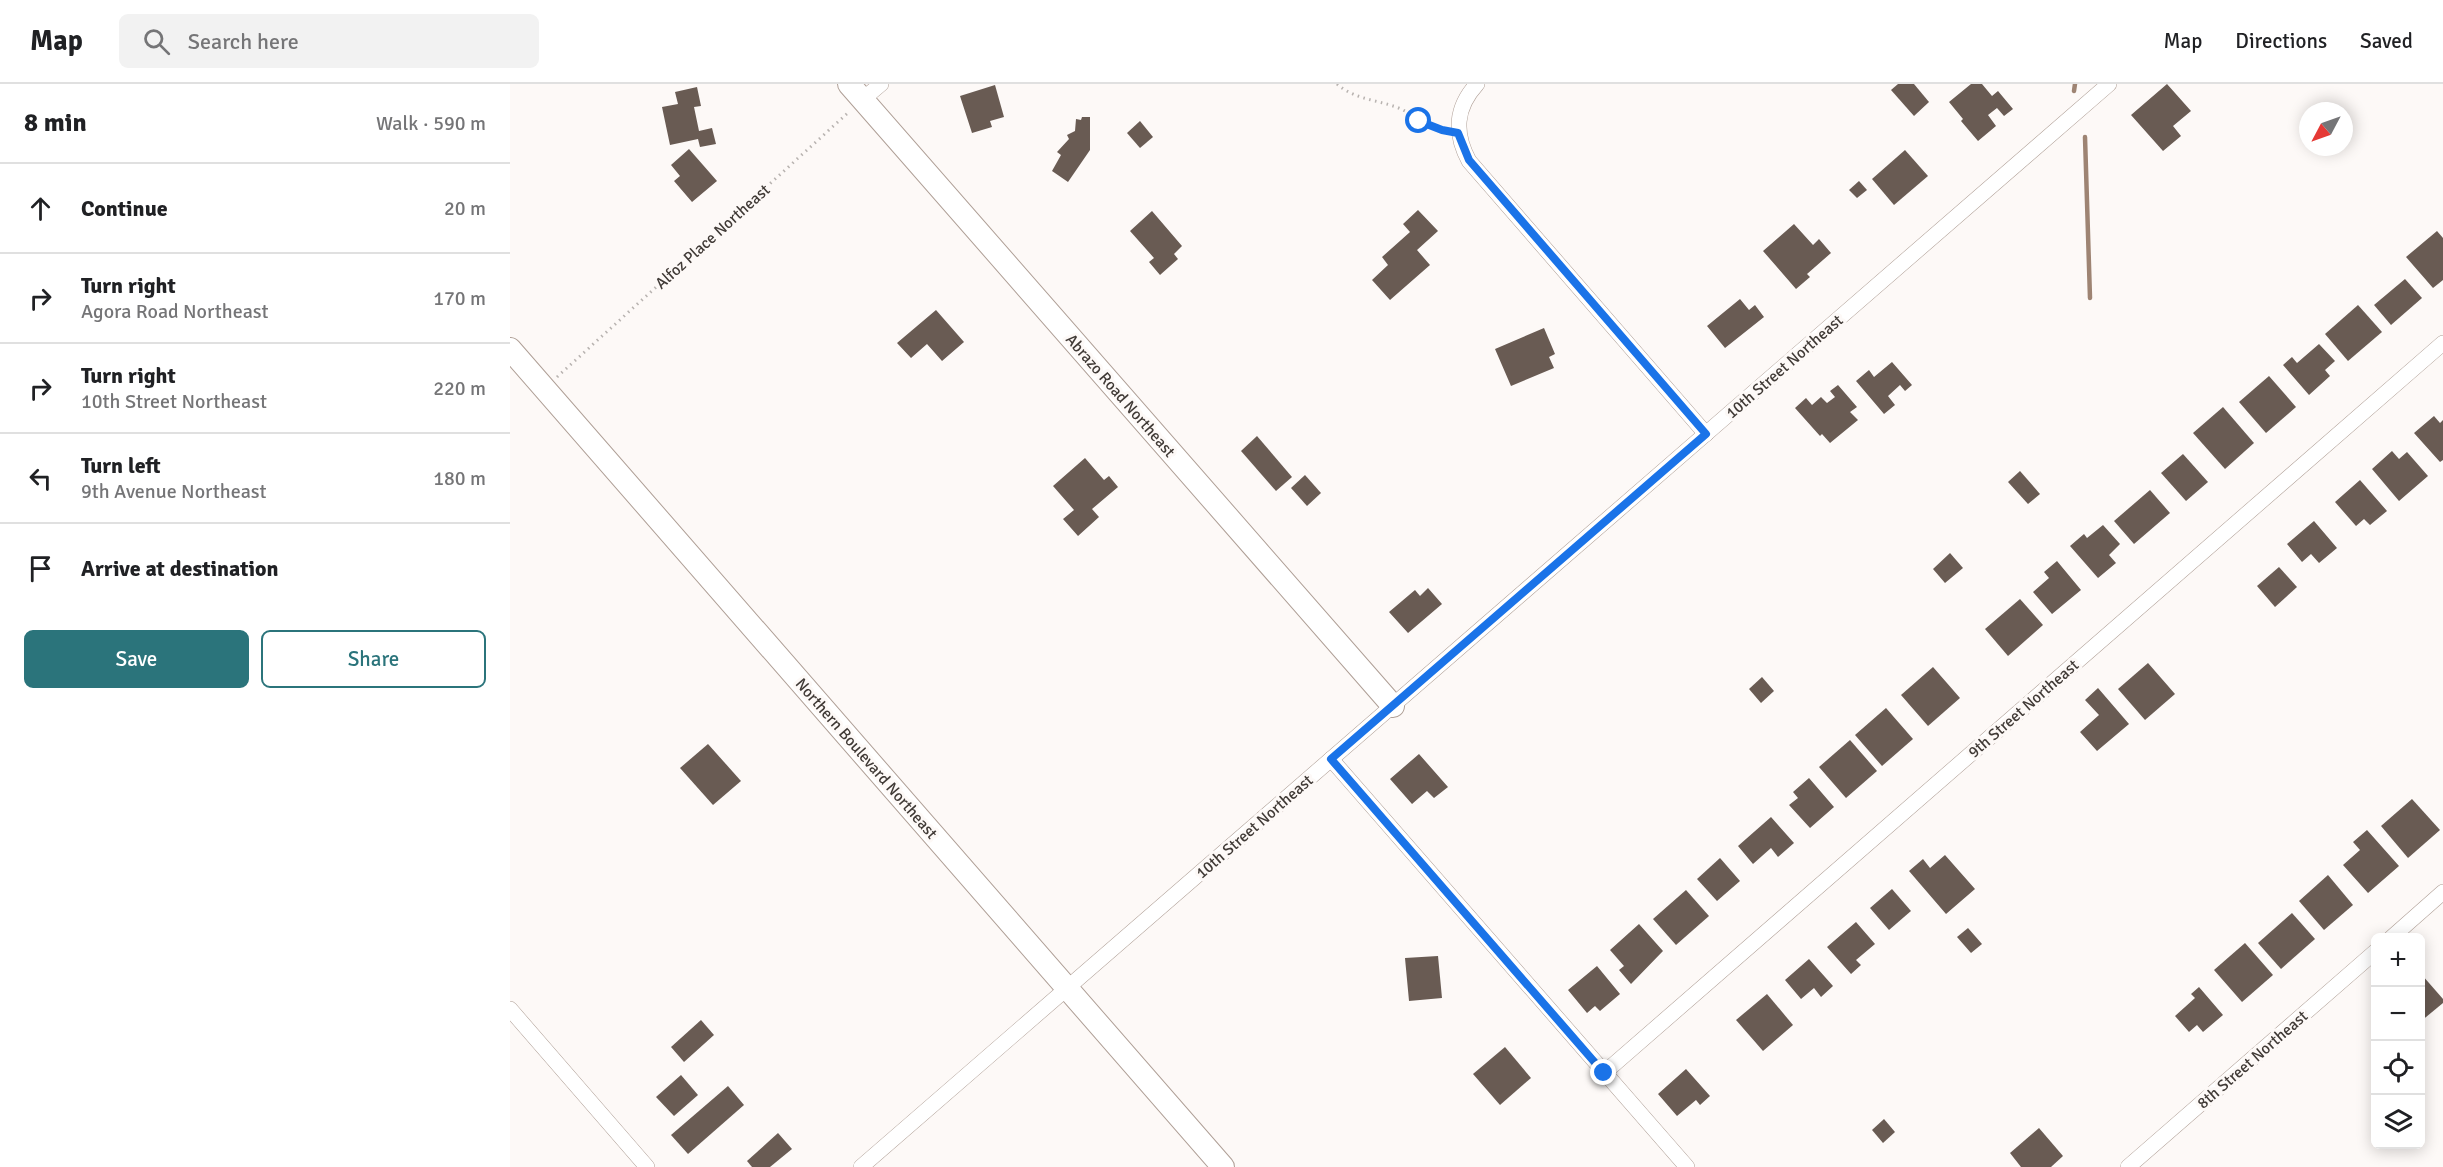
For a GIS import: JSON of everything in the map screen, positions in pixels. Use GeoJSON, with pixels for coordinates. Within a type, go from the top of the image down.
{"type":"FeatureCollection","features":[{"type":"Feature","properties":{"kind":"main road","name":"Abrazo Road Northeast"},"geometry":{"type":"LineString","coordinates":[[856,92],[1393,706]]}},
{"type":"Feature","properties":{"kind":"main road","name":"Northern Boulevard Northeast"},"geometry":{"type":"LineString","coordinates":[[510,349],[1223,1167]]}},
{"type":"Feature","properties":{"kind":"street"},"geometry":{"type":"LineString","coordinates":[[856,92],[881,84]]}},
{"type":"Feature","properties":{"kind":"street"},"geometry":{"type":"LineString","coordinates":[[1477,84],[1463,104],[1459,117],[1458,133],[1469,160],[1706,434]]}},
{"type":"Feature","properties":{"kind":"street","name":"10th Street Northeast"},"geometry":{"type":"LineString","coordinates":[[861,1167],[2109,84]]}},
{"type":"Feature","properties":{"kind":"street","name":"9th Street Northeast"},"geometry":{"type":"LineString","coordinates":[[1604,1073],[2443,343]]}},
{"type":"Feature","properties":{"kind":"street"},"geometry":{"type":"LineString","coordinates":[[1331,759],[1687,1167]]}},
{"type":"Feature","properties":{"kind":"street"},"geometry":{"type":"LineString","coordinates":[[2397,933],[2443,892]]}},
{"type":"Feature","properties":{"kind":"street","name":"8th Street Northeast"},"geometry":{"type":"LineString","coordinates":[[2128,1167],[2371,955]]}},
{"type":"Feature","properties":{"kind":"street"},"geometry":{"type":"LineString","coordinates":[[510,1009],[647,1167]]}},
{"type":"Feature","properties":{"kind":"path"},"geometry":{"type":"LineString","coordinates":[[1338,84],[1373,102],[1402,109],[1419,121],[1442,130],[1458,133]]}},
{"type":"Feature","properties":{"kind":"path","name":"Alfoz Place Northeast"},"geometry":{"type":"LineString","coordinates":[[544,388],[856,92]]}},
{"type":"Feature","properties":{"kind":"building"},"geometry":{"type":"Polygon","coordinates":[[[1898,84],[1914,84],[1929,102],[1914,116],[1891,90],[1898,84]]]}},
{"type":"Feature","properties":{"kind":"building"},"geometry":{"type":"Polygon","coordinates":[[[1971,84],[1982,84],[1992,96],[1998,91],[2013,109],[2004,116],[1997,108],[1988,115],[1996,126],[1978,141],[1949,102],[1971,84]]]}},
{"type":"Feature","properties":{"kind":"building"},"geometry":{"type":"Polygon","coordinates":[[[2167,84],[2191,111],[2173,126],[2181,136],[2163,151],[2131,115],[2167,84]]]}},
{"type":"Feature","properties":{"kind":"building"},"geometry":{"type":"Polygon","coordinates":[[[995,85],[1004,117],[990,121],[992,127],[972,133],[960,96],[995,85]]]}},
{"type":"Feature","properties":{"kind":"building"},"geometry":{"type":"Polygon","coordinates":[[[697,87],[701,106],[694,107],[699,131],[712,128],[716,144],[700,147],[698,139],[670,145],[662,107],[678,104],[675,92],[697,87]]]}},
{"type":"Feature","properties":{"kind":"building"},"geometry":{"type":"Polygon","coordinates":[[[1082,117],[1090,117],[1090,150],[1068,182],[1052,171],[1061,155],[1057,152],[1069,139],[1067,135],[1075,131],[1076,119],[1081,120],[1082,117]]]}},
{"type":"Feature","properties":{"kind":"building"},"geometry":{"type":"Polygon","coordinates":[[[1140,121],[1153,137],[1140,148],[1127,133],[1140,121]]]}},
{"type":"Feature","properties":{"kind":"building"},"geometry":{"type":"Polygon","coordinates":[[[689,149],[717,181],[692,202],[674,181],[680,176],[671,165],[689,149]]]}},
{"type":"Feature","properties":{"kind":"building"},"geometry":{"type":"Polygon","coordinates":[[[1905,150],[1928,176],[1894,205],[1872,179],[1905,150]]]}},
{"type":"Feature","properties":{"kind":"building"},"geometry":{"type":"Polygon","coordinates":[[[1859,181],[1867,190],[1857,198],[1849,190],[1859,181]]]}},
{"type":"Feature","properties":{"kind":"building"},"geometry":{"type":"Polygon","coordinates":[[[1418,210],[1438,231],[1417,250],[1430,265],[1390,300],[1372,280],[1388,265],[1382,257],[1410,232],[1403,224],[1418,210]]]}},
{"type":"Feature","properties":{"kind":"building"},"geometry":{"type":"Polygon","coordinates":[[[1152,211],[1182,246],[1174,254],[1178,259],[1160,275],[1149,262],[1154,258],[1130,231],[1152,211]]]}},
{"type":"Feature","properties":{"kind":"building"},"geometry":{"type":"Polygon","coordinates":[[[1794,224],[1813,245],[1819,239],[1831,253],[1807,274],[1810,277],[1796,289],[1763,251],[1794,224]]]}},
{"type":"Feature","properties":{"kind":"building"},"geometry":{"type":"Polygon","coordinates":[[[2437,231],[2443,238],[2443,280],[2433,288],[2406,257],[2437,231]]]}},
{"type":"Feature","properties":{"kind":"building"},"geometry":{"type":"Polygon","coordinates":[[[2405,279],[2422,298],[2391,325],[2374,305],[2405,279]]]}},
{"type":"Feature","properties":{"kind":"building"},"geometry":{"type":"Polygon","coordinates":[[[1740,299],[1749,310],[1755,305],[1764,317],[1725,348],[1707,326],[1740,299]]]}},
{"type":"Feature","properties":{"kind":"building"},"geometry":{"type":"Polygon","coordinates":[[[2358,305],[2382,332],[2348,361],[2325,334],[2358,305]]]}},
{"type":"Feature","properties":{"kind":"building"},"geometry":{"type":"Polygon","coordinates":[[[936,310],[964,342],[942,361],[927,344],[911,358],[897,343],[936,310]]]}},
{"type":"Feature","properties":{"kind":"building"},"geometry":{"type":"Polygon","coordinates":[[[1544,328],[1555,354],[1549,357],[1554,368],[1511,386],[1495,349],[1544,328]]]}},
{"type":"Feature","properties":{"kind":"building"},"geometry":{"type":"Polygon","coordinates":[[[2319,344],[2335,361],[2325,370],[2330,376],[2309,395],[2283,365],[2292,357],[2297,363],[2319,344]]]}},
{"type":"Feature","properties":{"kind":"building"},"geometry":{"type":"Polygon","coordinates":[[[1892,362],[1912,385],[1905,391],[1900,385],[1888,396],[1895,405],[1884,414],[1856,381],[1869,370],[1874,377],[1892,362]]]}},
{"type":"Feature","properties":{"kind":"building"},"geometry":{"type":"Polygon","coordinates":[[[2269,376],[2296,407],[2266,433],[2239,402],[2269,376]]]}},
{"type":"Feature","properties":{"kind":"building"},"geometry":{"type":"Polygon","coordinates":[[[1838,385],[1857,407],[1850,412],[1858,420],[1830,443],[1822,434],[1820,436],[1795,408],[1806,398],[1812,405],[1821,397],[1827,403],[1835,397],[1830,391],[1838,385]]]}},
{"type":"Feature","properties":{"kind":"building"},"geometry":{"type":"Polygon","coordinates":[[[2223,407],[2254,443],[2225,469],[2193,433],[2223,407]]]}},
{"type":"Feature","properties":{"kind":"building"},"geometry":{"type":"Polygon","coordinates":[[[2434,416],[2440,423],[2443,420],[2443,460],[2440,462],[2414,433],[2434,416]]]}},
{"type":"Feature","properties":{"kind":"building"},"geometry":{"type":"Polygon","coordinates":[[[1257,436],[1292,477],[1276,491],[1241,451],[1257,436]]]}},
{"type":"Feature","properties":{"kind":"building"},"geometry":{"type":"Polygon","coordinates":[[[2392,451],[2399,459],[2407,452],[2428,476],[2399,501],[2372,469],[2392,451]]]}},
{"type":"Feature","properties":{"kind":"building"},"geometry":{"type":"Polygon","coordinates":[[[2183,454],[2208,482],[2186,501],[2161,473],[2183,454]]]}},
{"type":"Feature","properties":{"kind":"building"},"geometry":{"type":"Polygon","coordinates":[[[1085,458],[1104,480],[1109,476],[1118,487],[1092,509],[1099,517],[1078,536],[1063,519],[1074,510],[1053,486],[1085,458]]]}},
{"type":"Feature","properties":{"kind":"building"},"geometry":{"type":"Polygon","coordinates":[[[2020,471],[2040,494],[2028,504],[2008,482],[2020,471]]]}},
{"type":"Feature","properties":{"kind":"building"},"geometry":{"type":"Polygon","coordinates":[[[1305,475],[1321,493],[1307,506],[1291,488],[1305,475]]]}},
{"type":"Feature","properties":{"kind":"building"},"geometry":{"type":"Polygon","coordinates":[[[2360,480],[2387,511],[2370,525],[2364,519],[2356,526],[2335,502],[2360,480]]]}},
{"type":"Feature","properties":{"kind":"building"},"geometry":{"type":"Polygon","coordinates":[[[2150,490],[2170,513],[2134,544],[2114,521],[2150,490]]]}},
{"type":"Feature","properties":{"kind":"building"},"geometry":{"type":"Polygon","coordinates":[[[2314,521],[2337,548],[2319,563],[2311,554],[2302,562],[2287,544],[2314,521]]]}},
{"type":"Feature","properties":{"kind":"building"},"geometry":{"type":"Polygon","coordinates":[[[2103,525],[2120,544],[2109,555],[2116,563],[2098,578],[2070,546],[2084,534],[2087,538],[2103,525]]]}},
{"type":"Feature","properties":{"kind":"building"},"geometry":{"type":"Polygon","coordinates":[[[1950,553],[1963,568],[1945,583],[1933,569],[1950,553]]]}},
{"type":"Feature","properties":{"kind":"building"},"geometry":{"type":"Polygon","coordinates":[[[2057,561],[2081,590],[2052,614],[2033,592],[2049,578],[2044,572],[2057,561]]]}},
{"type":"Feature","properties":{"kind":"building"},"geometry":{"type":"Polygon","coordinates":[[[2279,567],[2297,587],[2275,607],[2257,586],[2279,567]]]}},
{"type":"Feature","properties":{"kind":"building"},"geometry":{"type":"Polygon","coordinates":[[[1428,588],[1442,604],[1408,633],[1389,612],[1415,590],[1420,596],[1428,588]]]}},
{"type":"Feature","properties":{"kind":"building"},"geometry":{"type":"Polygon","coordinates":[[[2020,599],[2043,625],[2008,656],[1985,629],[2020,599]]]}},
{"type":"Feature","properties":{"kind":"building"},"geometry":{"type":"Polygon","coordinates":[[[2148,663],[2175,694],[2145,720],[2118,689],[2148,663]]]}},
{"type":"Feature","properties":{"kind":"building"},"geometry":{"type":"Polygon","coordinates":[[[1933,667],[1960,698],[1928,726],[1901,695],[1933,667]]]}},
{"type":"Feature","properties":{"kind":"building"},"geometry":{"type":"Polygon","coordinates":[[[1762,677],[1774,691],[1761,703],[1749,689],[1762,677]]]}},
{"type":"Feature","properties":{"kind":"building"},"geometry":{"type":"Polygon","coordinates":[[[2098,688],[2129,724],[2097,751],[2080,732],[2099,715],[2085,700],[2098,688]]]}},
{"type":"Feature","properties":{"kind":"building"},"geometry":{"type":"Polygon","coordinates":[[[1886,708],[1913,739],[1882,766],[1855,735],[1886,708]]]}},
{"type":"Feature","properties":{"kind":"building"},"geometry":{"type":"Polygon","coordinates":[[[1850,740],[1877,771],[1846,798],[1819,767],[1850,740]]]}},
{"type":"Feature","properties":{"kind":"building"},"geometry":{"type":"Polygon","coordinates":[[[708,744],[741,781],[713,805],[680,768],[708,744]]]}},
{"type":"Feature","properties":{"kind":"building"},"geometry":{"type":"Polygon","coordinates":[[[1419,754],[1448,787],[1434,798],[1427,791],[1412,804],[1390,779],[1419,754]]]}},
{"type":"Feature","properties":{"kind":"building"},"geometry":{"type":"Polygon","coordinates":[[[1809,778],[1834,807],[1810,828],[1789,805],[1798,798],[1793,792],[1809,778]]]}},
{"type":"Feature","properties":{"kind":"building"},"geometry":{"type":"Polygon","coordinates":[[[2412,799],[2440,830],[2408,858],[2381,826],[2412,799]]]}},
{"type":"Feature","properties":{"kind":"building"},"geometry":{"type":"Polygon","coordinates":[[[1771,817],[1794,843],[1778,857],[1771,848],[1753,864],[1738,846],[1771,817]]]}},
{"type":"Feature","properties":{"kind":"building"},"geometry":{"type":"Polygon","coordinates":[[[2367,830],[2399,866],[2368,893],[2343,865],[2360,850],[2353,842],[2367,830]]]}},
{"type":"Feature","properties":{"kind":"building"},"geometry":{"type":"Polygon","coordinates":[[[1945,855],[1975,889],[1946,914],[1909,871],[1923,859],[1930,868],[1945,855]]]}},
{"type":"Feature","properties":{"kind":"building"},"geometry":{"type":"Polygon","coordinates":[[[1720,858],[1740,881],[1717,901],[1697,879],[1720,858]]]}},
{"type":"Feature","properties":{"kind":"building"},"geometry":{"type":"Polygon","coordinates":[[[2328,875],[2353,905],[2324,930],[2299,901],[2328,875]]]}},
{"type":"Feature","properties":{"kind":"building"},"geometry":{"type":"Polygon","coordinates":[[[1892,889],[1911,911],[1889,930],[1870,908],[1892,889]]]}},
{"type":"Feature","properties":{"kind":"building"},"geometry":{"type":"Polygon","coordinates":[[[1686,890],[1709,916],[1676,945],[1653,919],[1686,890]]]}},
{"type":"Feature","properties":{"kind":"building"},"geometry":{"type":"Polygon","coordinates":[[[2292,913],[2315,939],[2281,969],[2258,943],[2292,913]]]}},
{"type":"Feature","properties":{"kind":"building"},"geometry":{"type":"Polygon","coordinates":[[[1856,922],[1875,944],[1856,960],[1861,965],[1851,974],[1827,947],[1856,922]]]}},
{"type":"Feature","properties":{"kind":"building"},"geometry":{"type":"Polygon","coordinates":[[[1639,924],[1663,951],[1631,984],[1619,970],[1624,966],[1610,950],[1639,924]]]}},
{"type":"Feature","properties":{"kind":"building"},"geometry":{"type":"Polygon","coordinates":[[[1968,928],[1982,944],[1971,953],[1957,937],[1968,928]]]}},
{"type":"Feature","properties":{"kind":"building"},"geometry":{"type":"Polygon","coordinates":[[[2245,943],[2273,975],[2242,1002],[2214,970],[2245,943]]]}},
{"type":"Feature","properties":{"kind":"building"},"geometry":{"type":"Polygon","coordinates":[[[1438,956],[1442,998],[1409,1001],[1405,958],[1438,956]]]}},
{"type":"Feature","properties":{"kind":"building"},"geometry":{"type":"Polygon","coordinates":[[[1809,959],[1833,986],[1821,997],[1814,988],[1801,999],[1785,980],[1809,959]]]}},
{"type":"Feature","properties":{"kind":"building"},"geometry":{"type":"Polygon","coordinates":[[[1597,966],[1620,994],[1600,1011],[1595,1006],[1587,1013],[1568,990],[1597,966]]]}},
{"type":"Feature","properties":{"kind":"building"},"geometry":{"type":"Polygon","coordinates":[[[2425,978],[2443,999],[2443,1003],[2425,1018],[2425,978]]]}},
{"type":"Feature","properties":{"kind":"building"},"geometry":{"type":"Polygon","coordinates":[[[2199,987],[2223,1015],[2203,1032],[2197,1025],[2189,1032],[2175,1016],[2195,998],[2191,994],[2199,987]]]}},
{"type":"Feature","properties":{"kind":"building"},"geometry":{"type":"Polygon","coordinates":[[[1767,994],[1793,1025],[1763,1051],[1736,1020],[1767,994]]]}},
{"type":"Feature","properties":{"kind":"building"},"geometry":{"type":"Polygon","coordinates":[[[701,1020],[714,1035],[684,1062],[671,1047],[701,1020]]]}},
{"type":"Feature","properties":{"kind":"building"},"geometry":{"type":"Polygon","coordinates":[[[1505,1047],[1531,1078],[1500,1105],[1473,1074],[1505,1047]]]}},
{"type":"Feature","properties":{"kind":"building"},"geometry":{"type":"Polygon","coordinates":[[[1686,1069],[1710,1096],[1700,1105],[1696,1100],[1677,1116],[1658,1094],[1686,1069]]]}},
{"type":"Feature","properties":{"kind":"building"},"geometry":{"type":"Polygon","coordinates":[[[681,1075],[698,1095],[674,1116],[656,1097],[681,1075]]]}},
{"type":"Feature","properties":{"kind":"building"},"geometry":{"type":"Polygon","coordinates":[[[728,1086],[744,1105],[688,1154],[671,1135],[728,1086]]]}},
{"type":"Feature","properties":{"kind":"building"},"geometry":{"type":"Polygon","coordinates":[[[1884,1119],[1895,1132],[1883,1143],[1872,1130],[1884,1119]]]}},
{"type":"Feature","properties":{"kind":"building"},"geometry":{"type":"Polygon","coordinates":[[[2039,1128],[2063,1156],[2051,1167],[2021,1167],[2010,1153],[2039,1128]]]}},
{"type":"Feature","properties":{"kind":"building"},"geometry":{"type":"Polygon","coordinates":[[[778,1133],[792,1149],[770,1167],[752,1167],[747,1161],[778,1133]]]}},
{"type":"Feature","properties":{"kind":"waterway"},"geometry":{"type":"LineString","coordinates":[[2074,91],[2075,84]]}},
{"type":"Feature","properties":{"kind":"waterway"},"geometry":{"type":"LineString","coordinates":[[2085,137],[2090,298]]}},
{"type":"Feature","properties":{"kind":"route"},"geometry":{"type":"LineString","coordinates":[[1419,121],[1442,130],[1458,133],[1469,160],[1706,434],[1331,759],[1604,1073]]}}]}
